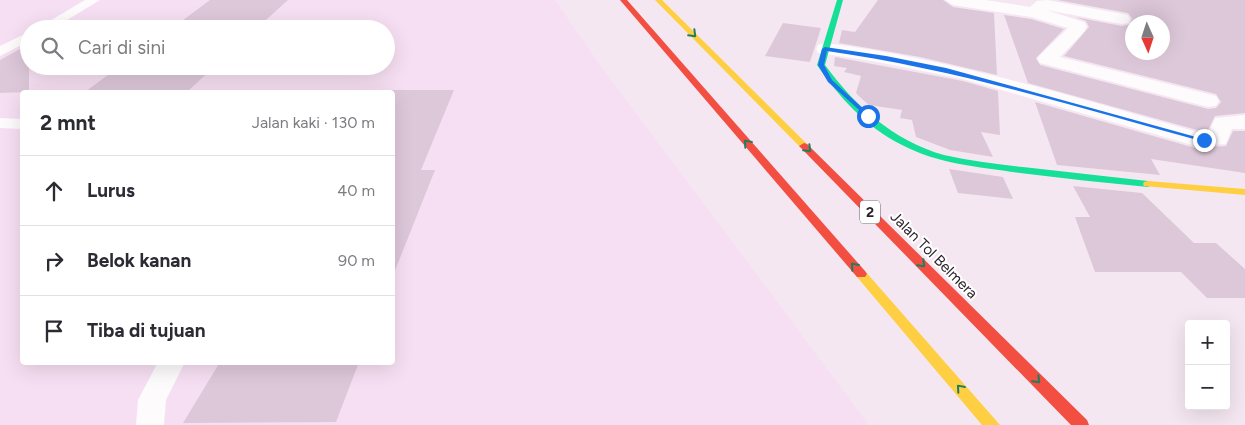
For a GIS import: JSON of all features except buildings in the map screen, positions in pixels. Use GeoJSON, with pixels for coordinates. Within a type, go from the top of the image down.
{"type":"FeatureCollection","features":[{"type":"Feature","properties":{"kind":"main road"},"geometry":{"type":"LineString","coordinates":[[623,0],[992,425]]}},
{"type":"Feature","properties":{"kind":"main road","name":"Jalan Tol Belmera"},"geometry":{"type":"LineString","coordinates":[[658,0],[1081,425]]}},
{"type":"Feature","properties":{"kind":"main road"},"geometry":{"type":"LineString","coordinates":[[840,0],[821,65],[830,81],[868,116],[903,142],[920,150],[979,164],[1030,172],[1245,192]]}},
{"type":"Feature","properties":{"kind":"street"},"geometry":{"type":"LineString","coordinates":[[953,0],[1042,5],[1122,19]]}},
{"type":"Feature","properties":{"kind":"street"},"geometry":{"type":"LineString","coordinates":[[1042,5],[1078,26],[1078,28],[1038,63],[1208,100]]}},
{"type":"Feature","properties":{"kind":"street"},"geometry":{"type":"LineString","coordinates":[[825,49],[886,58],[946,70],[1196,139],[1218,139],[1224,123],[1245,122]]}},
{"type":"Feature","properties":{"kind":"lane"},"geometry":{"type":"LineString","coordinates":[[58,20],[94,0]]}},
{"type":"Feature","properties":{"kind":"lane"},"geometry":{"type":"LineString","coordinates":[[0,52],[20,41]]}},
{"type":"Feature","properties":{"kind":"lane"},"geometry":{"type":"LineString","coordinates":[[0,123],[20,124]]}},
{"type":"Feature","properties":{"kind":"lane"},"geometry":{"type":"LineString","coordinates":[[150,425],[148,416],[153,398],[170,365]]}},
{"type":"Feature","properties":{"kind":"shaded area"},"geometry":{"type":"Polygon","coordinates":[[[0,0],[555,0],[598,62],[869,425],[0,425],[0,0]]]}},
{"type":"Feature","properties":{"kind":"traffic: fast"},"geometry":{"type":"LineString","coordinates":[[840,0],[821,65],[840,91],[876,125],[890,134],[918,149],[962,162],[1148,184]]}},
{"type":"Feature","properties":{"kind":"traffic: slow"},"geometry":{"type":"LineString","coordinates":[[658,0],[804,146]]}},
{"type":"Feature","properties":{"kind":"traffic: slow"},"geometry":{"type":"LineString","coordinates":[[1148,184],[1245,192]]}},
{"type":"Feature","properties":{"kind":"traffic: slow"},"geometry":{"type":"LineString","coordinates":[[861,274],[992,425]]}},
{"type":"Feature","properties":{"kind":"traffic: jam"},"geometry":{"type":"LineString","coordinates":[[623,0],[861,274]]}},
{"type":"Feature","properties":{"kind":"traffic: jam"},"geometry":{"type":"LineString","coordinates":[[804,146],[1081,425]]}},
{"type":"Feature","properties":{"kind":"route"},"geometry":{"type":"LineString","coordinates":[[868,116],[830,81],[821,65],[825,49],[886,58],[972,76],[1204,140]]}}]}
